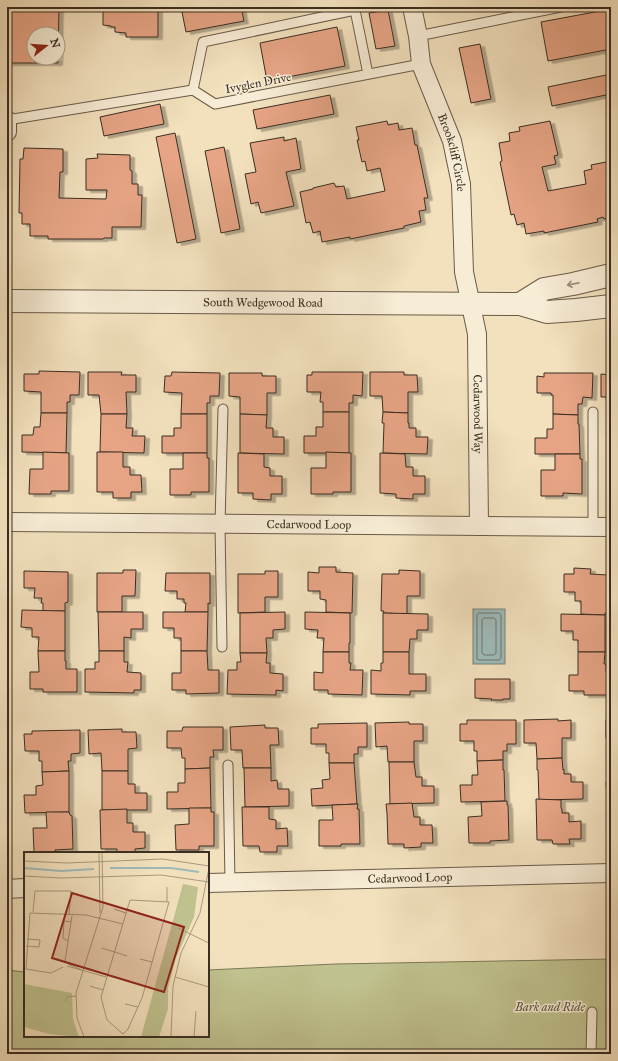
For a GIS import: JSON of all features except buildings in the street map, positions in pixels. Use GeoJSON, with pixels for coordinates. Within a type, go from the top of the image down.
{"type":"FeatureCollection","features":[{"type":"Feature","properties":{"kind":"street","name":"Brookcliff Circle"},"geometry":{"type":"LineString","coordinates":[[412,7],[418,36],[421,64],[452,141],[461,184],[464,272],[471,303]]}},
{"type":"Feature","properties":{"kind":"street"},"geometry":{"type":"LineString","coordinates":[[7,120],[7,132]]}},
{"type":"Feature","properties":{"kind":"street"},"geometry":{"type":"LineString","coordinates":[[520,304],[544,289],[574,284],[611,275]]}},
{"type":"Feature","properties":{"kind":"street","name":"South Wedgewood Road"},"geometry":{"type":"LineString","coordinates":[[7,301],[471,303],[520,304],[547,312],[611,306]]}},
{"type":"Feature","properties":{"kind":"street","name":"Cedarwood Way"},"geometry":{"type":"LineString","coordinates":[[471,303],[477,334],[479,526]]}},
{"type":"Feature","properties":{"kind":"street","name":"Cedarwood Loop"},"geometry":{"type":"LineString","coordinates":[[7,522],[611,527]]}},
{"type":"Feature","properties":{"kind":"street","name":"Cedarwood Loop"},"geometry":{"type":"LineString","coordinates":[[209,883],[611,873]]}},
{"type":"Feature","properties":{"kind":"street"},"geometry":{"type":"LineString","coordinates":[[7,889],[24,888]]}},
{"type":"Feature","properties":{"kind":"lane"},"geometry":{"type":"LineString","coordinates":[[418,36],[561,7]]}},
{"type":"Feature","properties":{"kind":"lane"},"geometry":{"type":"LineString","coordinates":[[7,120],[193,90],[203,42],[355,10],[368,74]]}},
{"type":"Feature","properties":{"kind":"lane","name":"Ivyglen Drive"},"geometry":{"type":"LineString","coordinates":[[193,90],[216,104],[421,64]]}},
{"type":"Feature","properties":{"kind":"lane"},"geometry":{"type":"LineString","coordinates":[[222,647],[220,524],[223,409]]}},
{"type":"Feature","properties":{"kind":"lane"},"geometry":{"type":"LineString","coordinates":[[593,412],[593,527]]}},
{"type":"Feature","properties":{"kind":"lane"},"geometry":{"type":"LineString","coordinates":[[228,765],[230,883]]}},
{"type":"Feature","properties":{"kind":"lane"},"geometry":{"type":"LineString","coordinates":[[591,1054],[592,1012]]}},
{"type":"Feature","properties":{"kind":"green space","name":"Bark and Ride"},"geometry":{"type":"Polygon","coordinates":[[[611,959],[611,1054],[7,1054],[7,970],[24,972],[24,1037],[209,1037],[209,970],[335,964],[611,959]]]}},
{"type":"Feature","properties":{"kind":"water"},"geometry":{"type":"Polygon","coordinates":[[[473,609],[505,609],[505,664],[473,664],[473,609]]]}}]}
